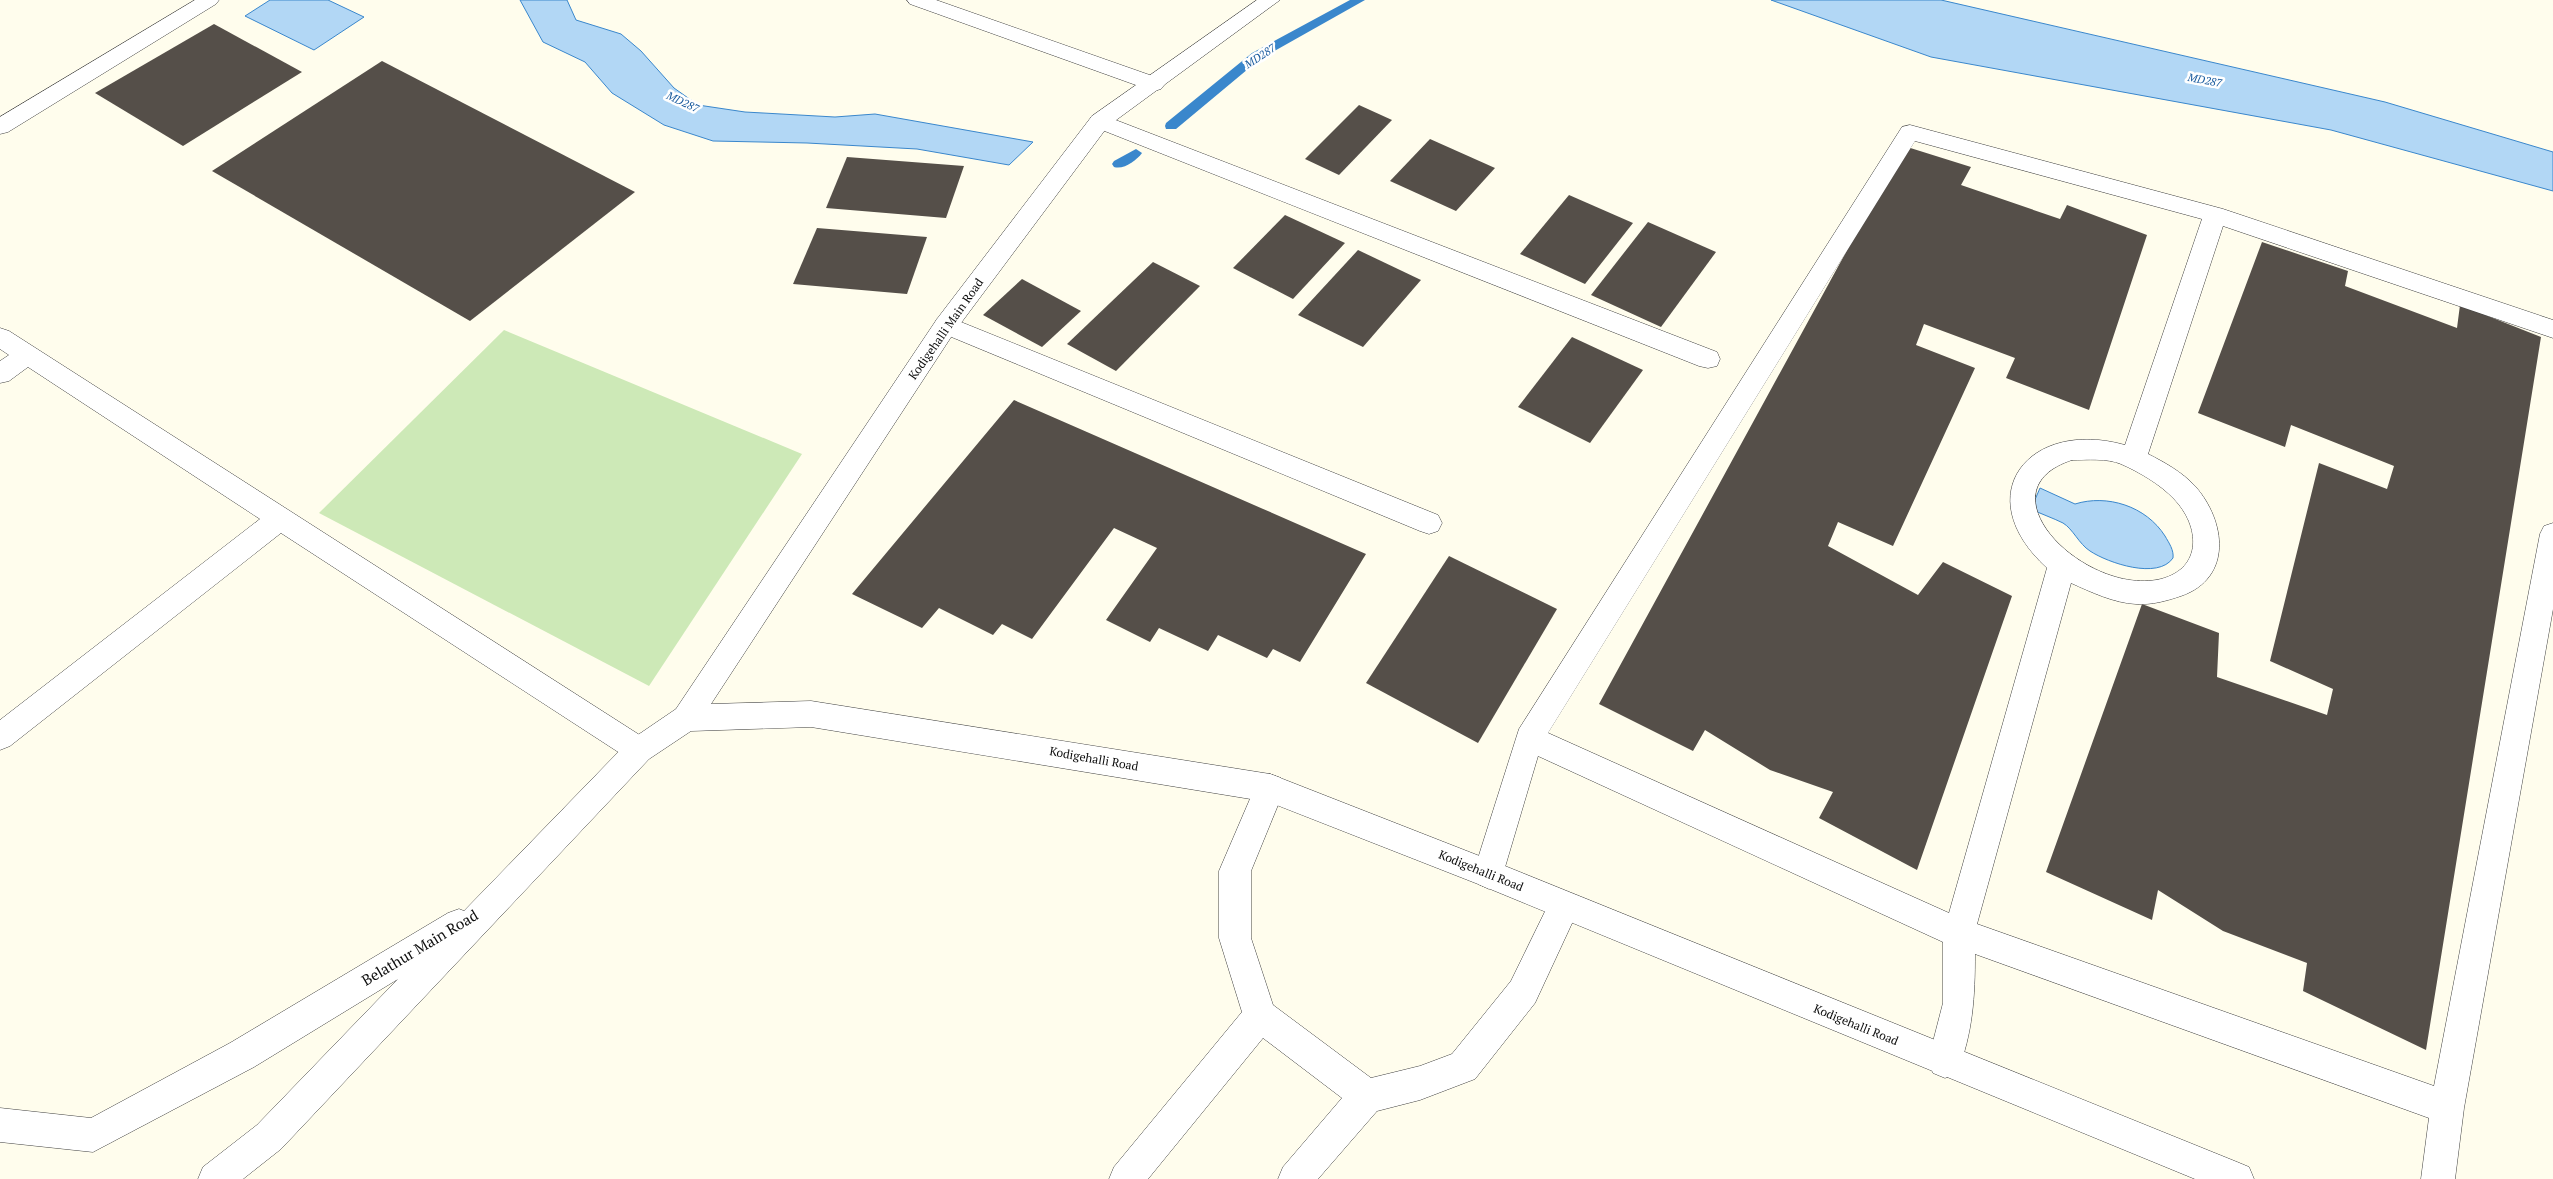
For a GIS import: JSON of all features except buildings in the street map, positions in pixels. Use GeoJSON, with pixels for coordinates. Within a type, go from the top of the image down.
{"type":"FeatureCollection","features":[{"type":"Feature","properties":{"kind":"street"},"geometry":{"type":"LineString","coordinates":[[0,127],[209,0]]}},
{"type":"Feature","properties":{"kind":"street"},"geometry":{"type":"LineString","coordinates":[[917,0],[1154,84]]}},
{"type":"Feature","properties":{"kind":"street","name":"Kodigehalli Main Road"},"geometry":{"type":"LineString","coordinates":[[686,718],[946,325],[1100,121],[1270,0]]}},
{"type":"Feature","properties":{"kind":"street"},"geometry":{"type":"LineString","coordinates":[[1100,121],[1708,359]]}},
{"type":"Feature","properties":{"kind":"street"},"geometry":{"type":"LineString","coordinates":[[1489,874],[1529,738],[1910,132],[2215,215],[2553,329]]}},
{"type":"Feature","properties":{"kind":"street"},"geometry":{"type":"LineString","coordinates":[[2133,459],[2215,215]]}},
{"type":"Feature","properties":{"kind":"street"},"geometry":{"type":"LineString","coordinates":[[946,325],[1429,523]]}},
{"type":"Feature","properties":{"kind":"street"},"geometry":{"type":"LineString","coordinates":[[0,337],[639,750]]}},
{"type":"Feature","properties":{"kind":"street"},"geometry":{"type":"LineString","coordinates":[[0,374],[28,355]]}},
{"type":"Feature","properties":{"kind":"street"},"geometry":{"type":"LineString","coordinates":[[2072,450],[2102,450],[2133,459],[2170,480],[2184,493],[2200,514],[2207,536],[2205,557],[2196,575],[2176,587],[2151,593],[2123,591],[2062,565],[2039,542],[2025,518],[2022,494],[2029,473],[2047,458],[2072,450]]}},
{"type":"Feature","properties":{"kind":"street"},"geometry":{"type":"LineString","coordinates":[[0,737],[281,518]]}},
{"type":"Feature","properties":{"kind":"street"},"geometry":{"type":"LineString","coordinates":[[2438,1179],[2446,1108],[2553,534]]}},
{"type":"Feature","properties":{"kind":"street"},"geometry":{"type":"LineString","coordinates":[[1945,1062],[1959,1003],[1959,933],[2062,565]]}},
{"type":"Feature","properties":{"kind":"street","name":"Kodigehalli Road"},"geometry":{"type":"LineString","coordinates":[[686,718],[811,714],[1270,788],[1489,874],[1945,1062],[2237,1179]]}},
{"type":"Feature","properties":{"kind":"street"},"geometry":{"type":"LineString","coordinates":[[490,906],[639,750],[686,718]]}},
{"type":"Feature","properties":{"kind":"street"},"geometry":{"type":"LineString","coordinates":[[1529,738],[1959,933],[2446,1108]]}},
{"type":"Feature","properties":{"kind":"street"},"geometry":{"type":"LineString","coordinates":[[1270,788],[1235,871],[1235,938],[1260,1016],[1367,1096]]}},
{"type":"Feature","properties":{"kind":"street","name":"Belathur Main Road"},"geometry":{"type":"LineString","coordinates":[[0,1125],[93,1135],[242,1055],[490,906]]}},
{"type":"Feature","properties":{"kind":"street","name":"Belathur Main Road"},"geometry":{"type":"LineString","coordinates":[[215,1179],[269,1137],[490,906]]}},
{"type":"Feature","properties":{"kind":"street"},"geometry":{"type":"LineString","coordinates":[[1295,1179],[1367,1096],[1420,1083],[1463,1067],[1523,992],[1564,906]]}},
{"type":"Feature","properties":{"kind":"street"},"geometry":{"type":"LineString","coordinates":[[1126,1179],[1260,1016]]}},
{"type":"Feature","properties":{"kind":"green space"},"geometry":{"type":"Polygon","coordinates":[[[504,330],[802,454],[649,686],[319,513],[504,330]]]}},
{"type":"Feature","properties":{"kind":"water"},"geometry":{"type":"Polygon","coordinates":[[[270,0],[328,0],[364,17],[314,50],[245,16],[270,0]]]}},
{"type":"Feature","properties":{"kind":"water"},"geometry":{"type":"Polygon","coordinates":[[[520,0],[567,0],[576,20],[621,34],[641,51],[674,88],[698,105],[745,112],[835,117],[875,114],[1033,142],[1009,165],[917,149],[807,143],[713,141],[664,125],[612,93],[585,62],[543,42],[520,0]]]}},
{"type":"Feature","properties":{"kind":"water"},"geometry":{"type":"Polygon","coordinates":[[[1771,0],[1941,0],[2385,102],[2553,152],[2553,191],[2331,130],[1931,57],[1771,0]]]}},
{"type":"Feature","properties":{"kind":"water"},"geometry":{"type":"Polygon","coordinates":[[[2040,488],[2075,504],[2087,501],[2113,502],[2137,510],[2157,526],[2165,536],[2172,549],[2173,558],[2166,565],[2145,569],[2120,564],[2098,556],[2086,548],[2063,523],[2031,509],[2040,488]]]}},
{"type":"Feature","properties":{"kind":"waterway","name":"MD287"},"geometry":{"type":"LineString","coordinates":[[1171,126],[1256,56],[1359,0]]}},
{"type":"Feature","properties":{"kind":"waterway"},"geometry":{"type":"LineString","coordinates":[[1119,164],[1136,153]]}}]}
